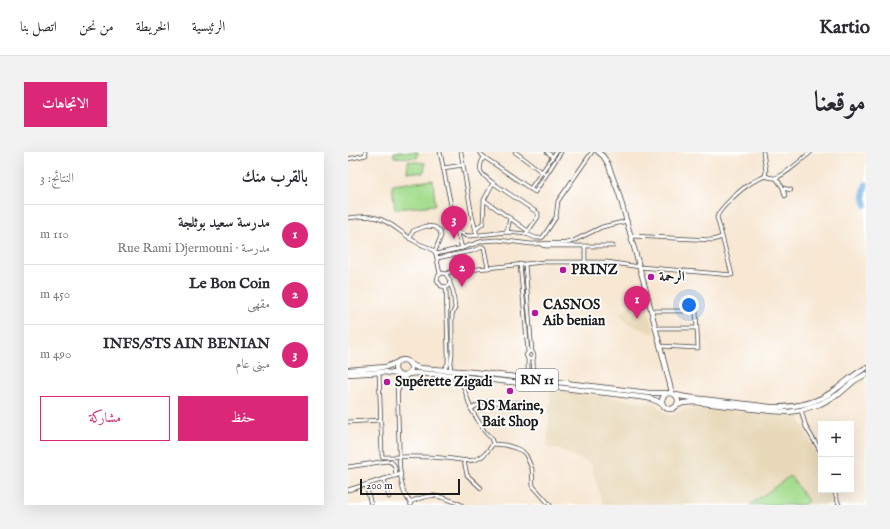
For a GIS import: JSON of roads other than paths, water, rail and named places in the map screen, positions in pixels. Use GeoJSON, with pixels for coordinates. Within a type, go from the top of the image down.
{"type":"FeatureCollection","features":[{"type":"Feature","properties":{"kind":"main road"},"geometry":{"type":"LineString","coordinates":[[601,153],[608,164],[619,194],[652,311],[660,346],[674,394],[678,399],[676,406]]}},
{"type":"Feature","properties":{"kind":"main road"},"geometry":{"type":"LineString","coordinates":[[348,370],[386,367],[404,360],[409,363],[411,369],[408,374],[401,376],[397,374],[379,372],[348,374]]}},
{"type":"Feature","properties":{"kind":"main road"},"geometry":{"type":"LineString","coordinates":[[397,374],[395,368],[398,362]]}},
{"type":"Feature","properties":{"kind":"main road","name":"RN 11"},"geometry":{"type":"LineString","coordinates":[[409,363],[418,368],[450,370],[649,393],[666,393]]}},
{"type":"Feature","properties":{"kind":"main road"},"geometry":{"type":"LineString","coordinates":[[866,368],[818,400],[795,406],[770,406],[685,397],[666,393],[662,398],[662,404],[669,409],[683,403],[694,402],[789,412],[820,404],[839,394],[854,381],[866,374]]}},
{"type":"Feature","properties":{"kind":"main road","name":"RN 11"},"geometry":{"type":"LineString","coordinates":[[408,374],[415,373],[460,376],[648,398],[662,404]]}},
{"type":"Feature","properties":{"kind":"street"},"geometry":{"type":"LineString","coordinates":[[348,159],[366,155],[365,152]]}},
{"type":"Feature","properties":{"kind":"street"},"geometry":{"type":"LineString","coordinates":[[440,152],[455,225],[462,248]]}},
{"type":"Feature","properties":{"kind":"street"},"geometry":{"type":"LineString","coordinates":[[461,152],[472,216],[477,235]]}},
{"type":"Feature","properties":{"kind":"street"},"geometry":{"type":"LineString","coordinates":[[479,152],[535,192],[555,158],[556,152]]}},
{"type":"Feature","properties":{"kind":"street"},"geometry":{"type":"LineString","coordinates":[[515,152],[546,175]]}},
{"type":"Feature","properties":{"kind":"street"},"geometry":{"type":"LineString","coordinates":[[547,152],[555,158]]}},
{"type":"Feature","properties":{"kind":"street"},"geometry":{"type":"LineString","coordinates":[[530,189],[542,172],[561,152]]}},
{"type":"Feature","properties":{"kind":"street"},"geometry":{"type":"LineString","coordinates":[[484,200],[536,238],[541,238],[556,217],[558,201],[592,152]]}},
{"type":"Feature","properties":{"kind":"street"},"geometry":{"type":"LineString","coordinates":[[440,274],[544,262],[607,262],[640,267],[732,275],[717,217],[723,208],[743,188],[765,176],[766,170],[764,152]]}},
{"type":"Feature","properties":{"kind":"street"},"geometry":{"type":"LineString","coordinates":[[765,176],[776,178],[784,174],[812,152]]}},
{"type":"Feature","properties":{"kind":"street"},"geometry":{"type":"LineString","coordinates":[[484,156],[481,162],[481,173],[493,183],[538,213],[538,217],[527,232]]}},
{"type":"Feature","properties":{"kind":"street"},"geometry":{"type":"LineString","coordinates":[[443,168],[463,165]]}},
{"type":"Feature","properties":{"kind":"street"},"geometry":{"type":"LineString","coordinates":[[776,178],[783,188],[785,196]]}},
{"type":"Feature","properties":{"kind":"street"},"geometry":{"type":"LineString","coordinates":[[476,230],[483,223],[484,200],[493,183]]}},
{"type":"Feature","properties":{"kind":"street"},"geometry":{"type":"LineString","coordinates":[[783,188],[791,190]]}},
{"type":"Feature","properties":{"kind":"street"},"geometry":{"type":"LineString","coordinates":[[348,218],[365,216],[379,218],[388,222],[418,244],[431,248],[436,252],[498,240],[531,244],[566,243],[602,227],[626,221]]}},
{"type":"Feature","properties":{"kind":"street"},"geometry":{"type":"LineString","coordinates":[[507,232],[510,218]]}},
{"type":"Feature","properties":{"kind":"street"},"geometry":{"type":"LineString","coordinates":[[410,239],[413,231],[426,226],[435,227],[440,231],[441,236],[436,252],[440,274],[437,277],[437,281],[441,286],[446,287]]}},
{"type":"Feature","properties":{"kind":"street"},"geometry":{"type":"LineString","coordinates":[[457,231],[465,236],[507,232],[527,232]]}},
{"type":"Feature","properties":{"kind":"street"},"geometry":{"type":"LineString","coordinates":[[631,236],[713,240],[722,237]]}},
{"type":"Feature","properties":{"kind":"street"},"geometry":{"type":"LineString","coordinates":[[540,244],[546,246],[613,246]]}},
{"type":"Feature","properties":{"kind":"street"},"geometry":{"type":"LineString","coordinates":[[585,246],[585,262]]}},
{"type":"Feature","properties":{"kind":"street"},"geometry":{"type":"LineString","coordinates":[[437,258],[472,251],[483,247],[488,268]]}},
{"type":"Feature","properties":{"kind":"street"},"geometry":{"type":"LineString","coordinates":[[520,264],[528,352],[526,356],[528,358],[528,379]]}},
{"type":"Feature","properties":{"kind":"street"},"geometry":{"type":"LineString","coordinates":[[525,264],[532,352],[534,355],[534,380]]}},
{"type":"Feature","properties":{"kind":"street"},"geometry":{"type":"LineString","coordinates":[[446,274],[450,279],[455,308],[452,316],[452,354],[450,370]]}},
{"type":"Feature","properties":{"kind":"street"},"geometry":{"type":"LineString","coordinates":[[444,370],[448,363],[446,287],[450,283]]}},
{"type":"Feature","properties":{"kind":"street"},"geometry":{"type":"LineString","coordinates":[[523,299],[527,290]]}},
{"type":"Feature","properties":{"kind":"street"},"geometry":{"type":"LineString","coordinates":[[652,311],[696,311],[698,348],[660,346]]}},
{"type":"Feature","properties":{"kind":"street"},"geometry":{"type":"LineString","coordinates":[[656,328],[697,328]]}},
{"type":"Feature","properties":{"kind":"street"},"geometry":{"type":"LineString","coordinates":[[528,352],[532,352]]}},
{"type":"Feature","properties":{"kind":"street"},"geometry":{"type":"LineString","coordinates":[[528,358],[530,360],[533,359]]}},
{"type":"Feature","properties":{"kind":"street"},"geometry":{"type":"LineString","coordinates":[[379,372],[383,457],[444,458],[464,461],[475,460],[482,457],[493,444]]}},
{"type":"Feature","properties":{"kind":"street"},"geometry":{"type":"LineString","coordinates":[[397,374],[399,457],[405,495],[410,504],[431,495],[443,496],[462,505]]}},
{"type":"Feature","properties":{"kind":"street"},"geometry":{"type":"LineString","coordinates":[[397,395],[402,382],[408,374]]}},
{"type":"Feature","properties":{"kind":"street"},"geometry":{"type":"LineString","coordinates":[[460,376],[471,409],[491,438],[493,444]]}},
{"type":"Feature","properties":{"kind":"street"},"geometry":{"type":"LineString","coordinates":[[471,409],[481,403],[486,402],[524,403]]}},
{"type":"Feature","properties":{"kind":"street"},"geometry":{"type":"LineString","coordinates":[[801,410],[806,427],[818,447]]}},
{"type":"Feature","properties":{"kind":"street"},"geometry":{"type":"LineString","coordinates":[[348,422],[381,420]]}},
{"type":"Feature","properties":{"kind":"street"},"geometry":{"type":"LineString","coordinates":[[493,444],[515,448],[522,451],[526,455],[532,469],[533,486],[550,505]]}},
{"type":"Feature","properties":{"kind":"street"},"geometry":{"type":"LineString","coordinates":[[348,467],[387,461],[391,462],[395,466],[396,476]]}},
{"type":"Feature","properties":{"kind":"street"},"geometry":{"type":"LineString","coordinates":[[464,461],[467,475],[480,488]]}},
{"type":"Feature","properties":{"kind":"street"},"geometry":{"type":"LineString","coordinates":[[348,490],[401,474]]}},
{"type":"Feature","properties":{"kind":"street"},"geometry":{"type":"LineString","coordinates":[[384,479],[389,497]]}},
{"type":"Feature","properties":{"kind":"street"},"geometry":{"type":"LineString","coordinates":[[366,485],[371,505]]}},
{"type":"Feature","properties":{"kind":"street"},"geometry":{"type":"LineString","coordinates":[[835,493],[839,505]]}},
{"type":"Feature","properties":{"kind":"waterway"},"geometry":{"type":"LineString","coordinates":[[866,184],[864,190],[866,205]]}},
{"type":"Feature","properties":{"kind":"place","name":"INFS/STS AIN BENIAN"},"geometry":{"type":"Point","coordinates":[454,239]}},
{"type":"Feature","properties":{"kind":"place","name":"PRINZ"},"geometry":{"type":"Point","coordinates":[563,270]}},
{"type":"Feature","properties":{"kind":"place","name":"الرحمة"},"geometry":{"type":"Point","coordinates":[651,277]}},
{"type":"Feature","properties":{"kind":"place","name":"Le Bon Coin"},"geometry":{"type":"Point","coordinates":[462,287]}},
{"type":"Feature","properties":{"kind":"place","name":"CASNOS Aib benian"},"geometry":{"type":"Point","coordinates":[535,313]}},
{"type":"Feature","properties":{"kind":"place","name":"مدرسة سعيد بوثلجة"},"geometry":{"type":"Point","coordinates":[637,319]}},
{"type":"Feature","properties":{"kind":"place","name":"Supérette Zigadi"},"geometry":{"type":"Point","coordinates":[387,382]}},
{"type":"Feature","properties":{"kind":"place","name":"DS Marine, Bait Shop"},"geometry":{"type":"Point","coordinates":[510,391]}}]}
